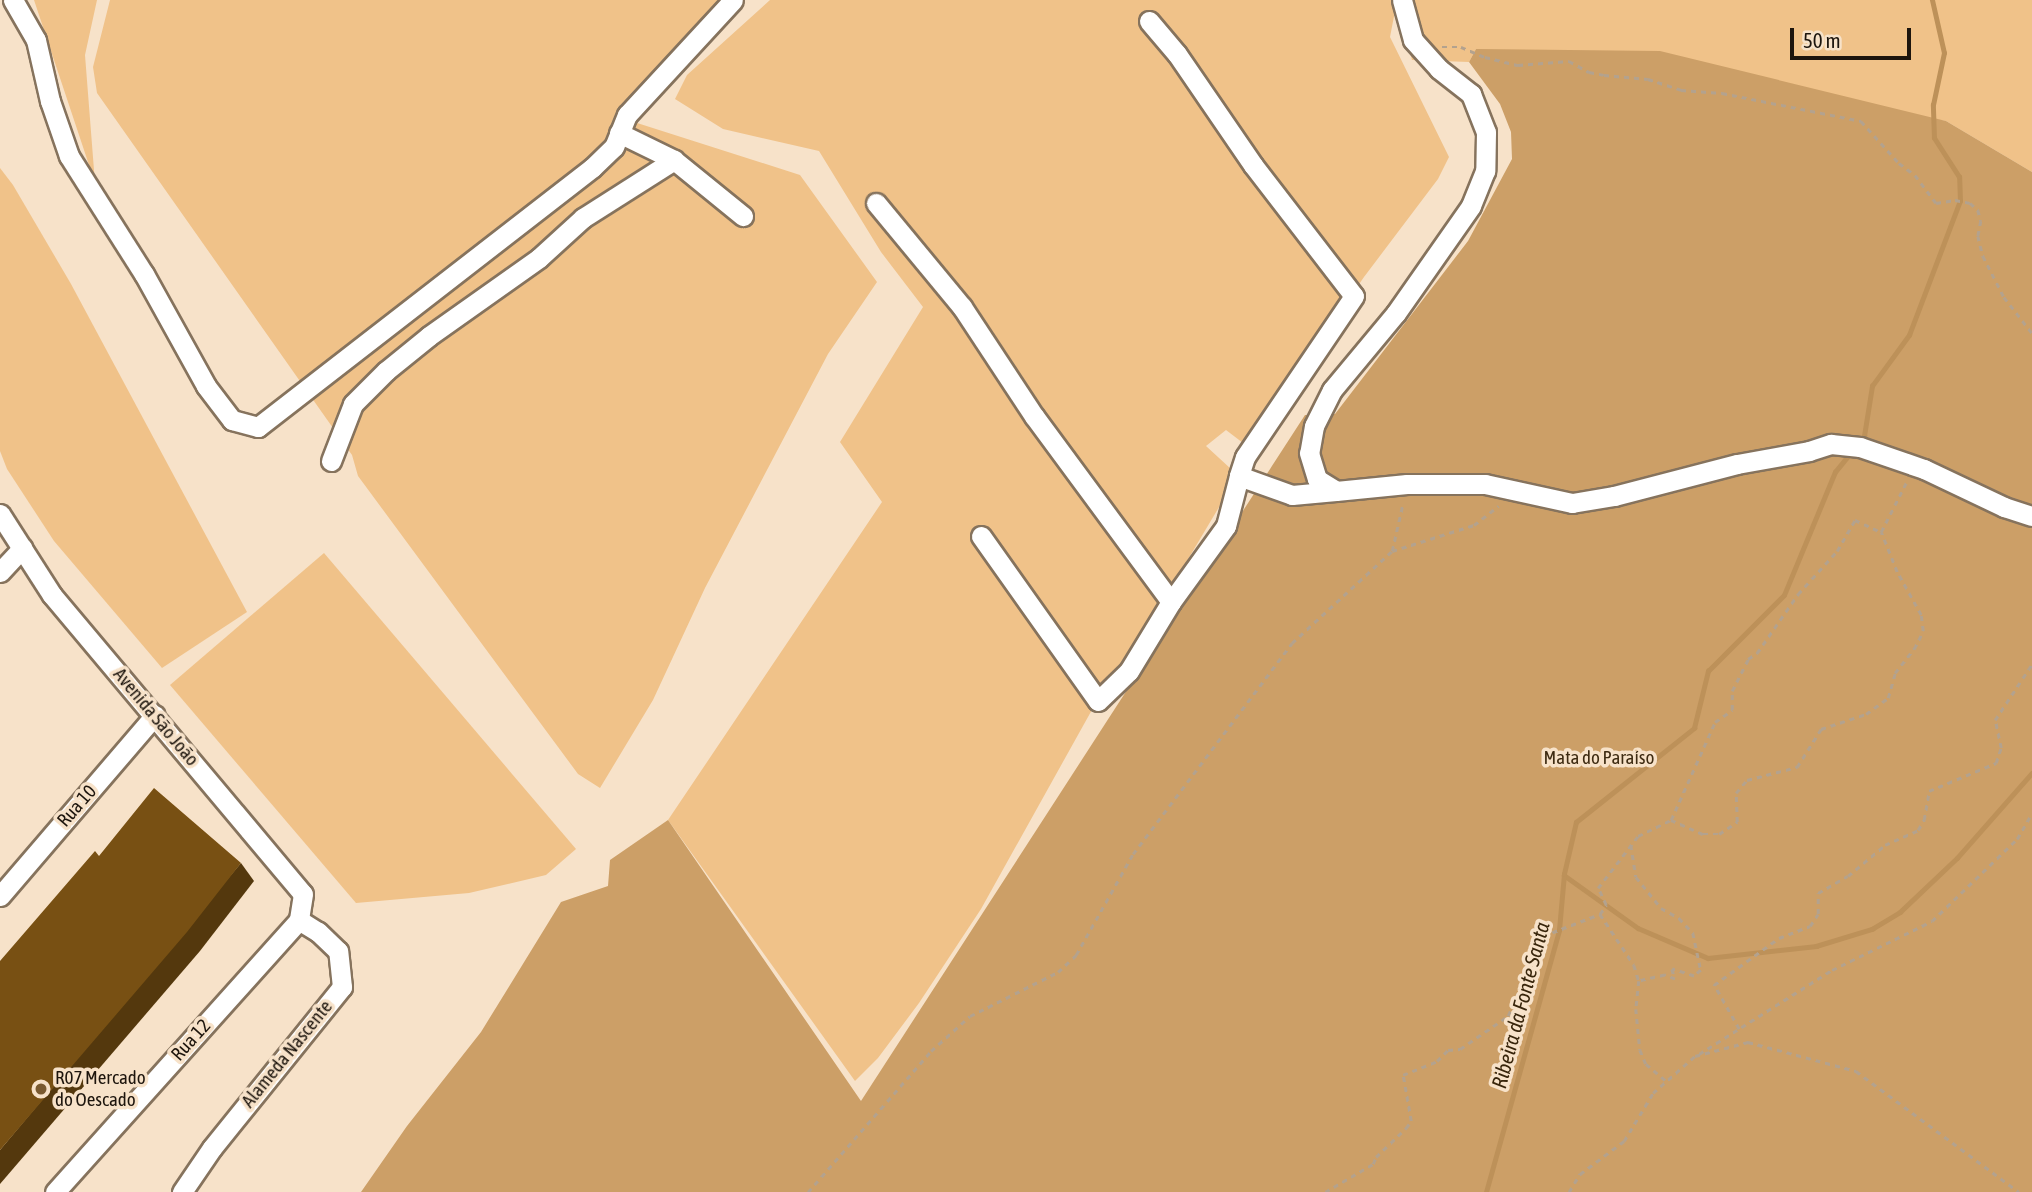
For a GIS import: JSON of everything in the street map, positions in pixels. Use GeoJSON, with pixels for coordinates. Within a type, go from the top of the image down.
{"type":"FeatureCollection","features":[{"type":"Feature","properties":{"kind":"street"},"geometry":{"type":"LineString","coordinates":[[13,0],[36,40],[50,101],[69,156],[144,274],[206,386],[232,420],[258,427],[592,168],[614,147],[627,114],[733,0]]}},
{"type":"Feature","properties":{"kind":"street"},"geometry":{"type":"LineString","coordinates":[[1336,491],[1317,479],[1309,453],[1314,426],[1332,390],[1396,313],[1471,206],[1485,171],[1486,132],[1471,93],[1438,68],[1413,40],[1402,0]]}},
{"type":"Feature","properties":{"kind":"street"},"geometry":{"type":"LineString","coordinates":[[981,536],[1097,701],[1129,671],[1171,601],[1226,526],[1245,457],[1354,296],[1253,165],[1177,54],[1149,22]]}},
{"type":"Feature","properties":{"kind":"street"},"geometry":{"type":"LineString","coordinates":[[619,133],[674,160],[743,216]]}},
{"type":"Feature","properties":{"kind":"street"},"geometry":{"type":"LineString","coordinates":[[331,461],[353,404],[386,372],[429,336],[539,258],[583,218],[674,160]]}},
{"type":"Feature","properties":{"kind":"street"},"geometry":{"type":"LineString","coordinates":[[876,203],[962,307],[1034,416],[1171,601]]}},
{"type":"Feature","properties":{"kind":"street"},"geometry":{"type":"LineString","coordinates":[[1239,476],[1292,495],[1407,484],[1485,484],[1520,489],[1572,503],[1614,496],[1737,464],[1809,451],[1831,444],[1857,446],[1915,466],[2004,507],[2032,516]]}},
{"type":"Feature","properties":{"kind":"street","name":"Avenida São João"},"geometry":{"type":"LineString","coordinates":[[0,514],[51,595],[155,715],[303,894],[299,920]]}},
{"type":"Feature","properties":{"kind":"street"},"geometry":{"type":"LineString","coordinates":[[0,572],[22,548]]}},
{"type":"Feature","properties":{"kind":"street","name":"Rua 10"},"geometry":{"type":"LineString","coordinates":[[0,896],[155,715]]}},
{"type":"Feature","properties":{"kind":"street","name":"Rua 12"},"geometry":{"type":"LineString","coordinates":[[55,1192],[299,920]]}},
{"type":"Feature","properties":{"kind":"street","name":"Alameda Nascente"},"geometry":{"type":"LineString","coordinates":[[182,1192],[212,1148],[342,987],[338,951],[318,932],[299,920]]}},
{"type":"Feature","properties":{"kind":"path"},"geometry":{"type":"LineString","coordinates":[[1424,52],[1449,46],[1518,65],[1569,61],[1589,72],[1648,79],[1681,90],[1722,93],[1861,121],[1899,163],[1915,175],[1936,203],[1955,200],[1970,202],[1978,210],[1981,220],[1978,236],[1983,256],[2004,297],[2032,333]]}},
{"type":"Feature","properties":{"kind":"path"},"geometry":{"type":"LineString","coordinates":[[1881,532],[1915,466]]}},
{"type":"Feature","properties":{"kind":"path"},"geometry":{"type":"LineString","coordinates":[[1392,551],[1407,484]]}},
{"type":"Feature","properties":{"kind":"path"},"geometry":{"type":"LineString","coordinates":[[808,1192],[931,1051],[970,1016],[1058,972],[1076,956],[1133,854],[1292,643],[1392,551],[1474,525],[1520,489]]}},
{"type":"Feature","properties":{"kind":"path"},"geometry":{"type":"LineString","coordinates":[[1325,1192],[1373,1164],[1376,1157],[1406,1128],[1410,1121],[1403,1076],[1437,1061],[1448,1050],[1460,1049],[1508,1016],[1544,936],[1600,914],[1606,905],[1598,888],[1638,836],[1671,820],[1715,722],[1732,710],[1731,691],[1748,659],[1757,653],[1798,594],[1837,551],[1855,520],[1881,532],[1897,572],[1921,615],[1923,631],[1914,649],[1895,673],[1888,698],[1866,713],[1821,729],[1797,767],[1747,780],[1736,793],[1737,822],[1719,834],[1703,834],[1671,820]]}},
{"type":"Feature","properties":{"kind":"path"},"geometry":{"type":"LineString","coordinates":[[1739,1029],[1713,985],[1779,938],[1810,926],[1818,915],[1818,892],[1848,876],[1885,845],[1918,830],[1924,820],[1929,791],[1996,763],[2001,748],[1995,719],[2032,664]]}},
{"type":"Feature","properties":{"kind":"path"},"geometry":{"type":"LineString","coordinates":[[1569,1192],[1580,1174],[1623,1141],[1653,1093],[1695,1056],[1832,970],[1931,921],[2017,839],[2032,813]]}},
{"type":"Feature","properties":{"kind":"path"},"geometry":{"type":"LineString","coordinates":[[1631,845],[1636,877],[1661,908],[1679,918],[1693,933],[1701,970],[1694,976],[1672,968],[1675,979],[1665,975],[1639,981]]}},
{"type":"Feature","properties":{"kind":"path"},"geometry":{"type":"LineString","coordinates":[[1600,914],[1634,965],[1639,981],[1636,1009],[1640,1050],[1647,1064],[1666,1081]]}},
{"type":"Feature","properties":{"kind":"path"},"geometry":{"type":"LineString","coordinates":[[1695,1056],[1748,1042],[1857,1071],[2019,1192]]}},
{"type":"Feature","properties":{"kind":"shaded area"},"geometry":{"type":"Polygon","coordinates":[[[34,0],[97,0],[85,55],[95,183],[34,0]]]}},
{"type":"Feature","properties":{"kind":"shaded area"},"geometry":{"type":"Polygon","coordinates":[[[110,0],[744,0],[634,122],[800,175],[877,282],[828,354],[705,588],[653,700],[600,788],[578,774],[358,476],[352,455],[97,93],[93,67],[110,0]]]}},
{"type":"Feature","properties":{"kind":"shaded area"},"geometry":{"type":"Polygon","coordinates":[[[770,0],[1393,0],[1396,6],[1390,37],[1449,157],[1438,179],[1364,277],[1247,446],[1226,430],[1206,446],[1231,469],[1228,492],[1128,660],[1093,708],[981,909],[919,1003],[878,1058],[855,1081],[668,820],[882,502],[840,442],[923,307],[881,252],[819,151],[723,129],[675,99],[687,75],[770,0]]]}},
{"type":"Feature","properties":{"kind":"shaded area"},"geometry":{"type":"Polygon","coordinates":[[[1397,0],[2032,0],[2032,172],[1946,121],[1476,49],[1469,62],[1412,60],[1397,0]]]}},
{"type":"Feature","properties":{"kind":"shaded area"},"geometry":{"type":"Polygon","coordinates":[[[0,168],[13,185],[71,284],[247,612],[162,668],[54,541],[7,469],[0,451],[0,168]]]}},
{"type":"Feature","properties":{"kind":"shaded area"},"geometry":{"type":"Polygon","coordinates":[[[324,553],[576,849],[546,875],[469,893],[356,903],[170,685],[324,553]]]}},
{"type":"Feature","properties":{"kind":"green space","name":"Mata do Paraíso"},"geometry":{"type":"Polygon","coordinates":[[[1476,49],[1660,51],[1946,121],[2032,172],[2032,1192],[361,1192],[407,1126],[481,1032],[561,902],[608,886],[610,860],[668,820],[861,1101],[1305,415],[1335,414],[1468,241],[1512,159],[1511,132],[1500,104],[1469,62],[1476,49]]]}},
{"type":"Feature","properties":{"kind":"building","name":"R07 Mercado do Oescado"},"geometry":{"type":"Polygon","coordinates":[[[154,788],[241,863],[187,932],[0,1150],[0,961],[95,851],[99,856],[154,788]]]}},
{"type":"Feature","properties":{"kind":"waterway","name":"Ribeira da Fonte Santa"},"geometry":{"type":"LineString","coordinates":[[1859,442],[1864,436],[1872,386],[1909,335],[1960,201],[1959,177],[1934,138],[1933,105],[1944,53],[1932,0]]}},
{"type":"Feature","properties":{"kind":"waterway","name":"Ribeira da Fonte Santa"},"geometry":{"type":"LineString","coordinates":[[1486,1192],[1559,930],[1564,874],[1576,822],[1694,728],[1708,671],[1784,595],[1835,472],[1851,452]]}},
{"type":"Feature","properties":{"kind":"waterway"},"geometry":{"type":"LineString","coordinates":[[1564,875],[1638,928],[1708,958],[1816,946],[1872,929],[1900,912],[1957,858],[2032,773]]}},
{"type":"Feature","properties":{"kind":"place","name":"R07 Mercado do Oescado"},"geometry":{"type":"Point","coordinates":[41,1089]}}]}
